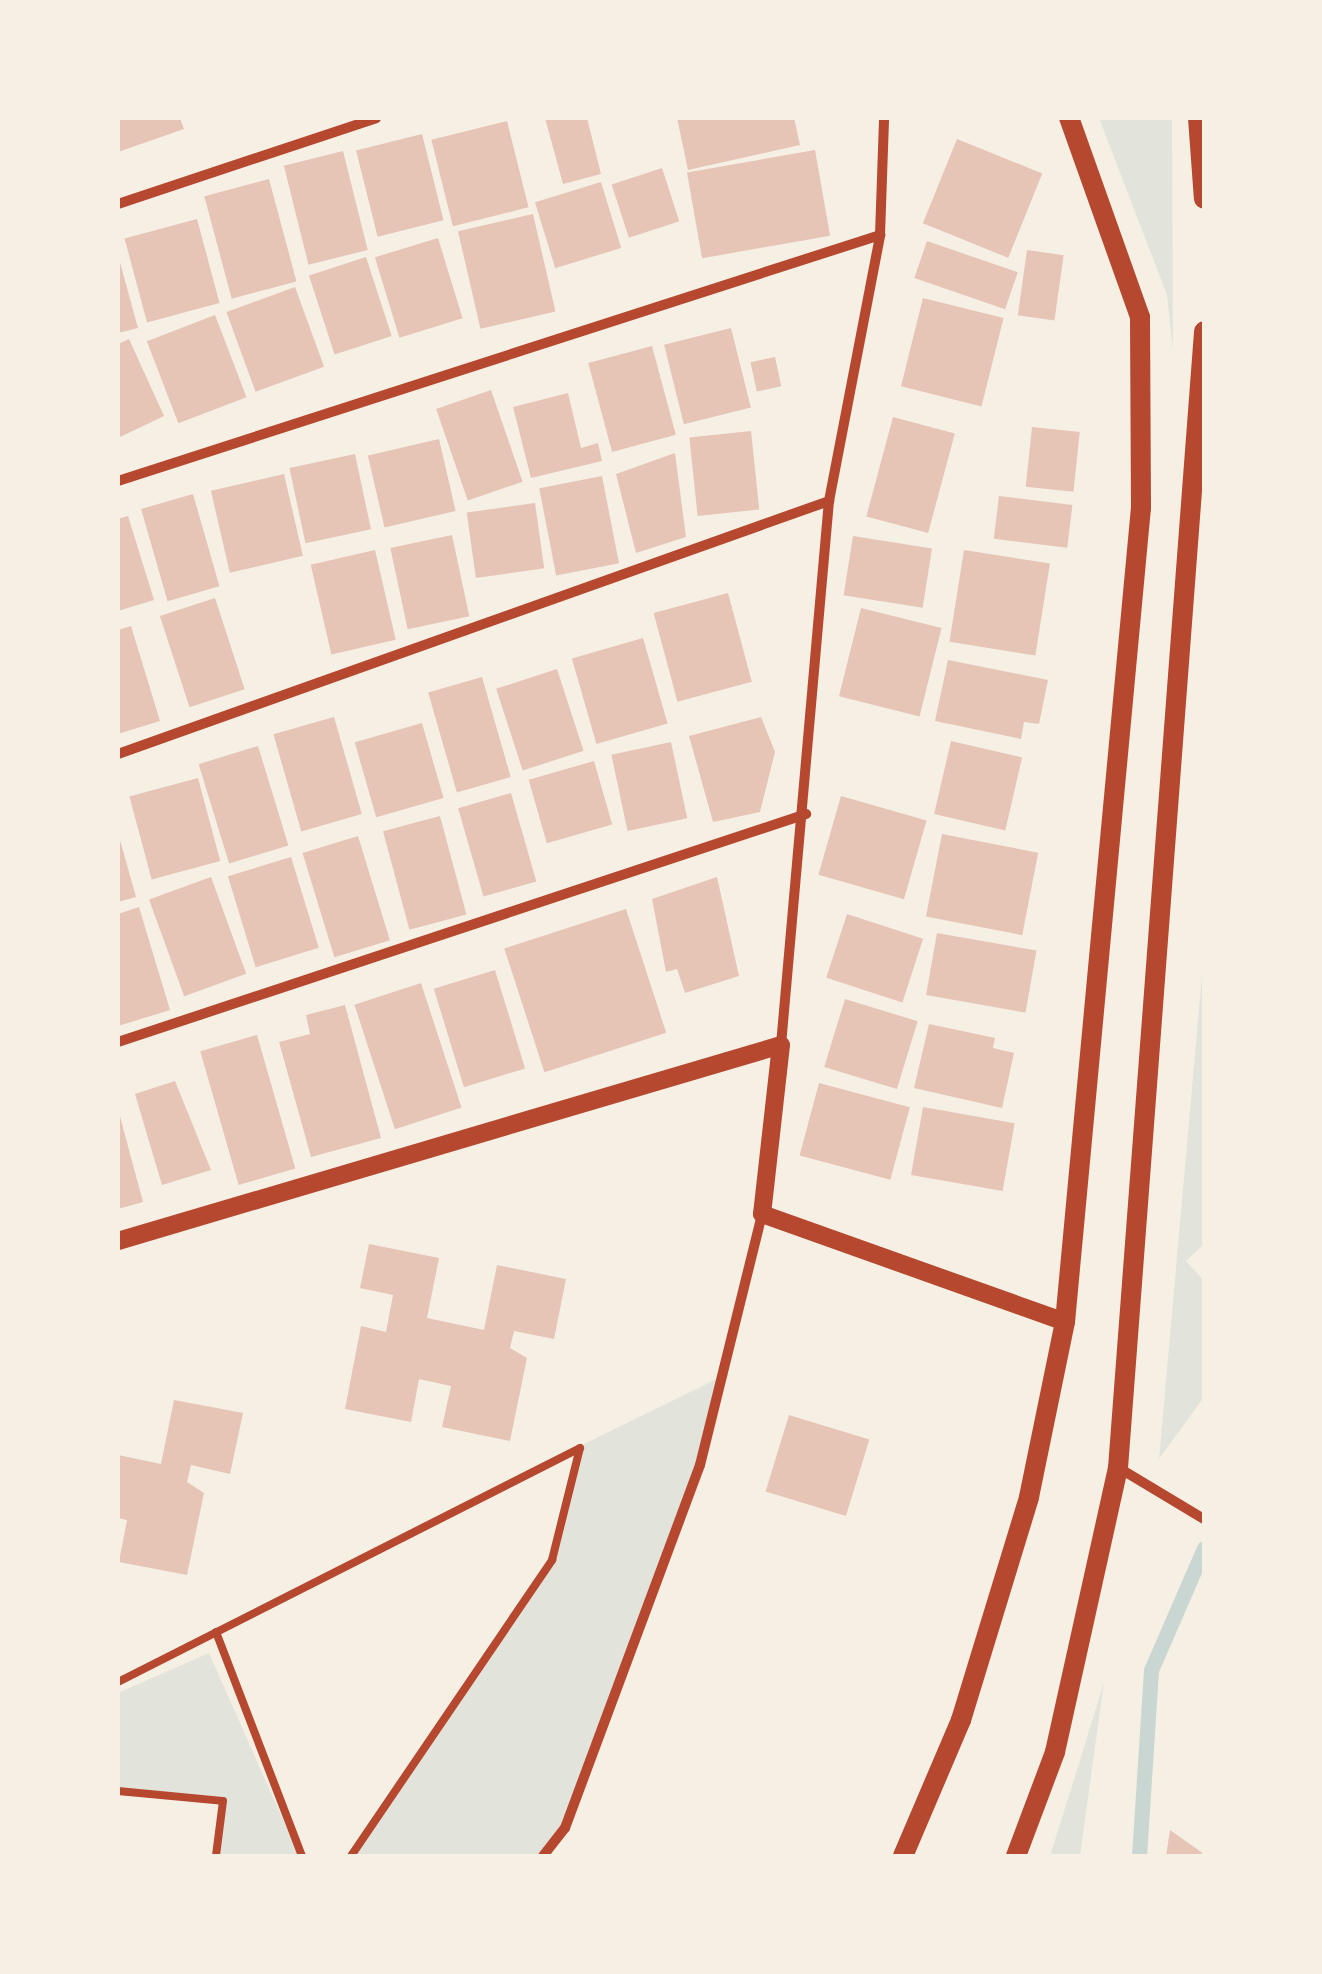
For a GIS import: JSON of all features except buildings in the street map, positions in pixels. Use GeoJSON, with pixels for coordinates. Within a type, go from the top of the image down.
{"type":"FeatureCollection","features":[{"type":"Feature","properties":{"kind":"main road"},"geometry":{"type":"LineString","coordinates":[[903,1856],[961,1720],[1024,1515],[1065,1322],[1142,508],[1140,317],[1069,118]]}},
{"type":"Feature","properties":{"kind":"main road"},"geometry":{"type":"LineString","coordinates":[[1198,118],[1204,199]]}},
{"type":"Feature","properties":{"kind":"main road"},"geometry":{"type":"LineString","coordinates":[[1016,1856],[1055,1752],[1118,1468],[1204,330]]}},
{"type":"Feature","properties":{"kind":"street"},"geometry":{"type":"LineString","coordinates":[[118,204],[376,118]]}},
{"type":"Feature","properties":{"kind":"street"},"geometry":{"type":"LineString","coordinates":[[543,1856],[564,1828],[700,1465],[762,1214],[806,814],[829,501],[880,236],[884,118]]}},
{"type":"Feature","properties":{"kind":"street"},"geometry":{"type":"LineString","coordinates":[[118,480],[880,236]]}},
{"type":"Feature","properties":{"kind":"street"},"geometry":{"type":"LineString","coordinates":[[118,754],[829,501]]}},
{"type":"Feature","properties":{"kind":"street"},"geometry":{"type":"LineString","coordinates":[[118,1042],[806,814]]}},
{"type":"Feature","properties":{"kind":"street"},"geometry":{"type":"LineString","coordinates":[[118,1240],[781,1045]]}},
{"type":"Feature","properties":{"kind":"street"},"geometry":{"type":"LineString","coordinates":[[762,1214],[1065,1322]]}},
{"type":"Feature","properties":{"kind":"street"},"geometry":{"type":"LineString","coordinates":[[1118,1468],[1204,1519]]}},
{"type":"Feature","properties":{"kind":"lane"},"geometry":{"type":"LineString","coordinates":[[118,1682],[580,1448],[552,1560],[351,1856]]}},
{"type":"Feature","properties":{"kind":"lane"},"geometry":{"type":"LineString","coordinates":[[216,1632],[302,1856]]}},
{"type":"Feature","properties":{"kind":"lane"},"geometry":{"type":"LineString","coordinates":[[118,1792],[223,1801],[216,1856]]}},
{"type":"Feature","properties":{"kind":"shaded area"},"geometry":{"type":"Polygon","coordinates":[[[1099,118],[1172,118],[1173,351],[1167,295],[1099,118]]]}},
{"type":"Feature","properties":{"kind":"shaded area"},"geometry":{"type":"Polygon","coordinates":[[[1204,953],[1204,1244],[1186,1261],[1204,1281],[1204,1397],[1159,1459],[1204,953]]]}},
{"type":"Feature","properties":{"kind":"shaded area"},"geometry":{"type":"Polygon","coordinates":[[[729,1373],[565,1828],[539,1856],[351,1856],[552,1560],[580,1446],[729,1373]]]}},
{"type":"Feature","properties":{"kind":"shaded area"},"geometry":{"type":"Polygon","coordinates":[[[209,1653],[299,1856],[215,1856],[220,1804],[118,1793],[118,1693],[209,1653]]]}},
{"type":"Feature","properties":{"kind":"shaded area"},"geometry":{"type":"Polygon","coordinates":[[[1104,1682],[1080,1856],[1050,1856],[1082,1754],[1104,1682]]]}},
{"type":"Feature","properties":{"kind":"waterway"},"geometry":{"type":"LineString","coordinates":[[1139,1856],[1151,1670],[1204,1548]]}}]}
